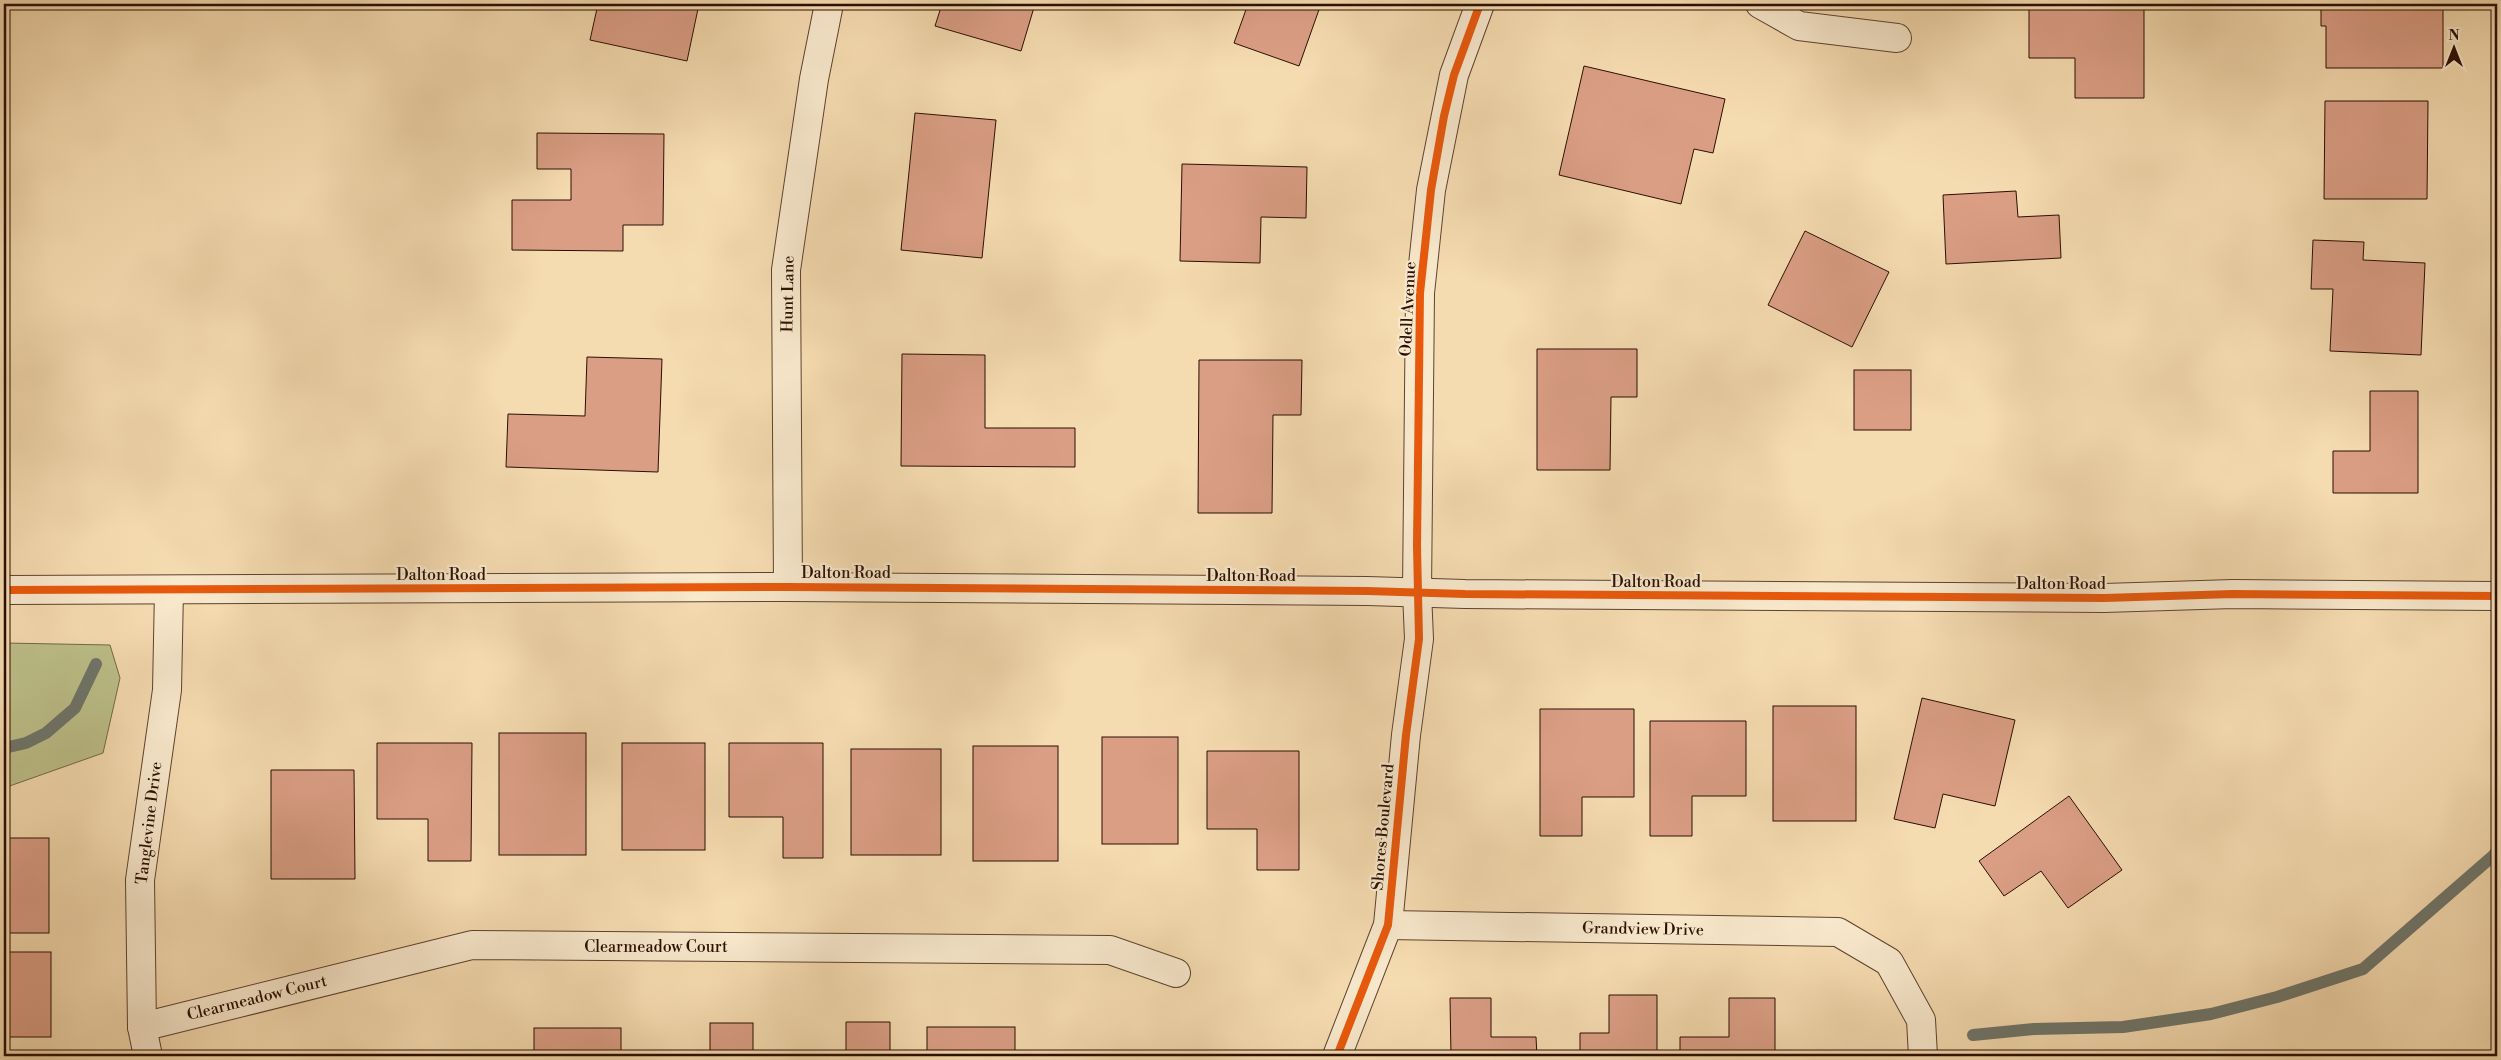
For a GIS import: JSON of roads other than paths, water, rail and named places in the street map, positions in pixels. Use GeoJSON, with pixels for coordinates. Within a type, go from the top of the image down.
{"type":"FeatureCollection","features":[{"type":"Feature","properties":{"kind":"street","name":"Hunt Lane"},"geometry":{"type":"LineString","coordinates":[[788,586],[786,270],[814,79],[829,4]]}},
{"type":"Feature","properties":{"kind":"street","name":"Odell Avenue"},"geometry":{"type":"LineString","coordinates":[[1418,592],[1420,293],[1431,190],[1454,75],[1480,4]]}},
{"type":"Feature","properties":{"kind":"street"},"geometry":{"type":"LineString","coordinates":[[1760,4],[1799,26],[1897,38]]}},
{"type":"Feature","properties":{"kind":"street","name":"Dalton Road"},"geometry":{"type":"LineString","coordinates":[[4,590],[788,586],[2104,598],[2233,594],[2497,596]]}},
{"type":"Feature","properties":{"kind":"street","name":"Tanglevine Drive"},"geometry":{"type":"LineString","coordinates":[[148,1056],[142,1027],[140,880],[167,690],[169,590]]}},
{"type":"Feature","properties":{"kind":"street","name":"Shores Boulevard"},"geometry":{"type":"LineString","coordinates":[[1337,1056],[1388,925],[1406,735],[1418,639],[1418,592]]}},
{"type":"Feature","properties":{"kind":"street","name":"Grandview Drive"},"geometry":{"type":"LineString","coordinates":[[1388,925],[1838,932],[1889,962],[1921,1020],[1923,1056]]}},
{"type":"Feature","properties":{"kind":"street","name":"Clearmeadow Court"},"geometry":{"type":"LineString","coordinates":[[142,1027],[472,945],[1110,950],[1176,973]]}},
{"type":"Feature","properties":{"kind":"waterway"},"geometry":{"type":"LineString","coordinates":[[4,748],[26,743],[46,733],[75,708],[96,664]]}},
{"type":"Feature","properties":{"kind":"waterway"},"geometry":{"type":"LineString","coordinates":[[1973,1035],[2034,1029],[2123,1027],[2211,1014],[2277,997],[2363,969],[2494,855],[2497,850]]}}]}
